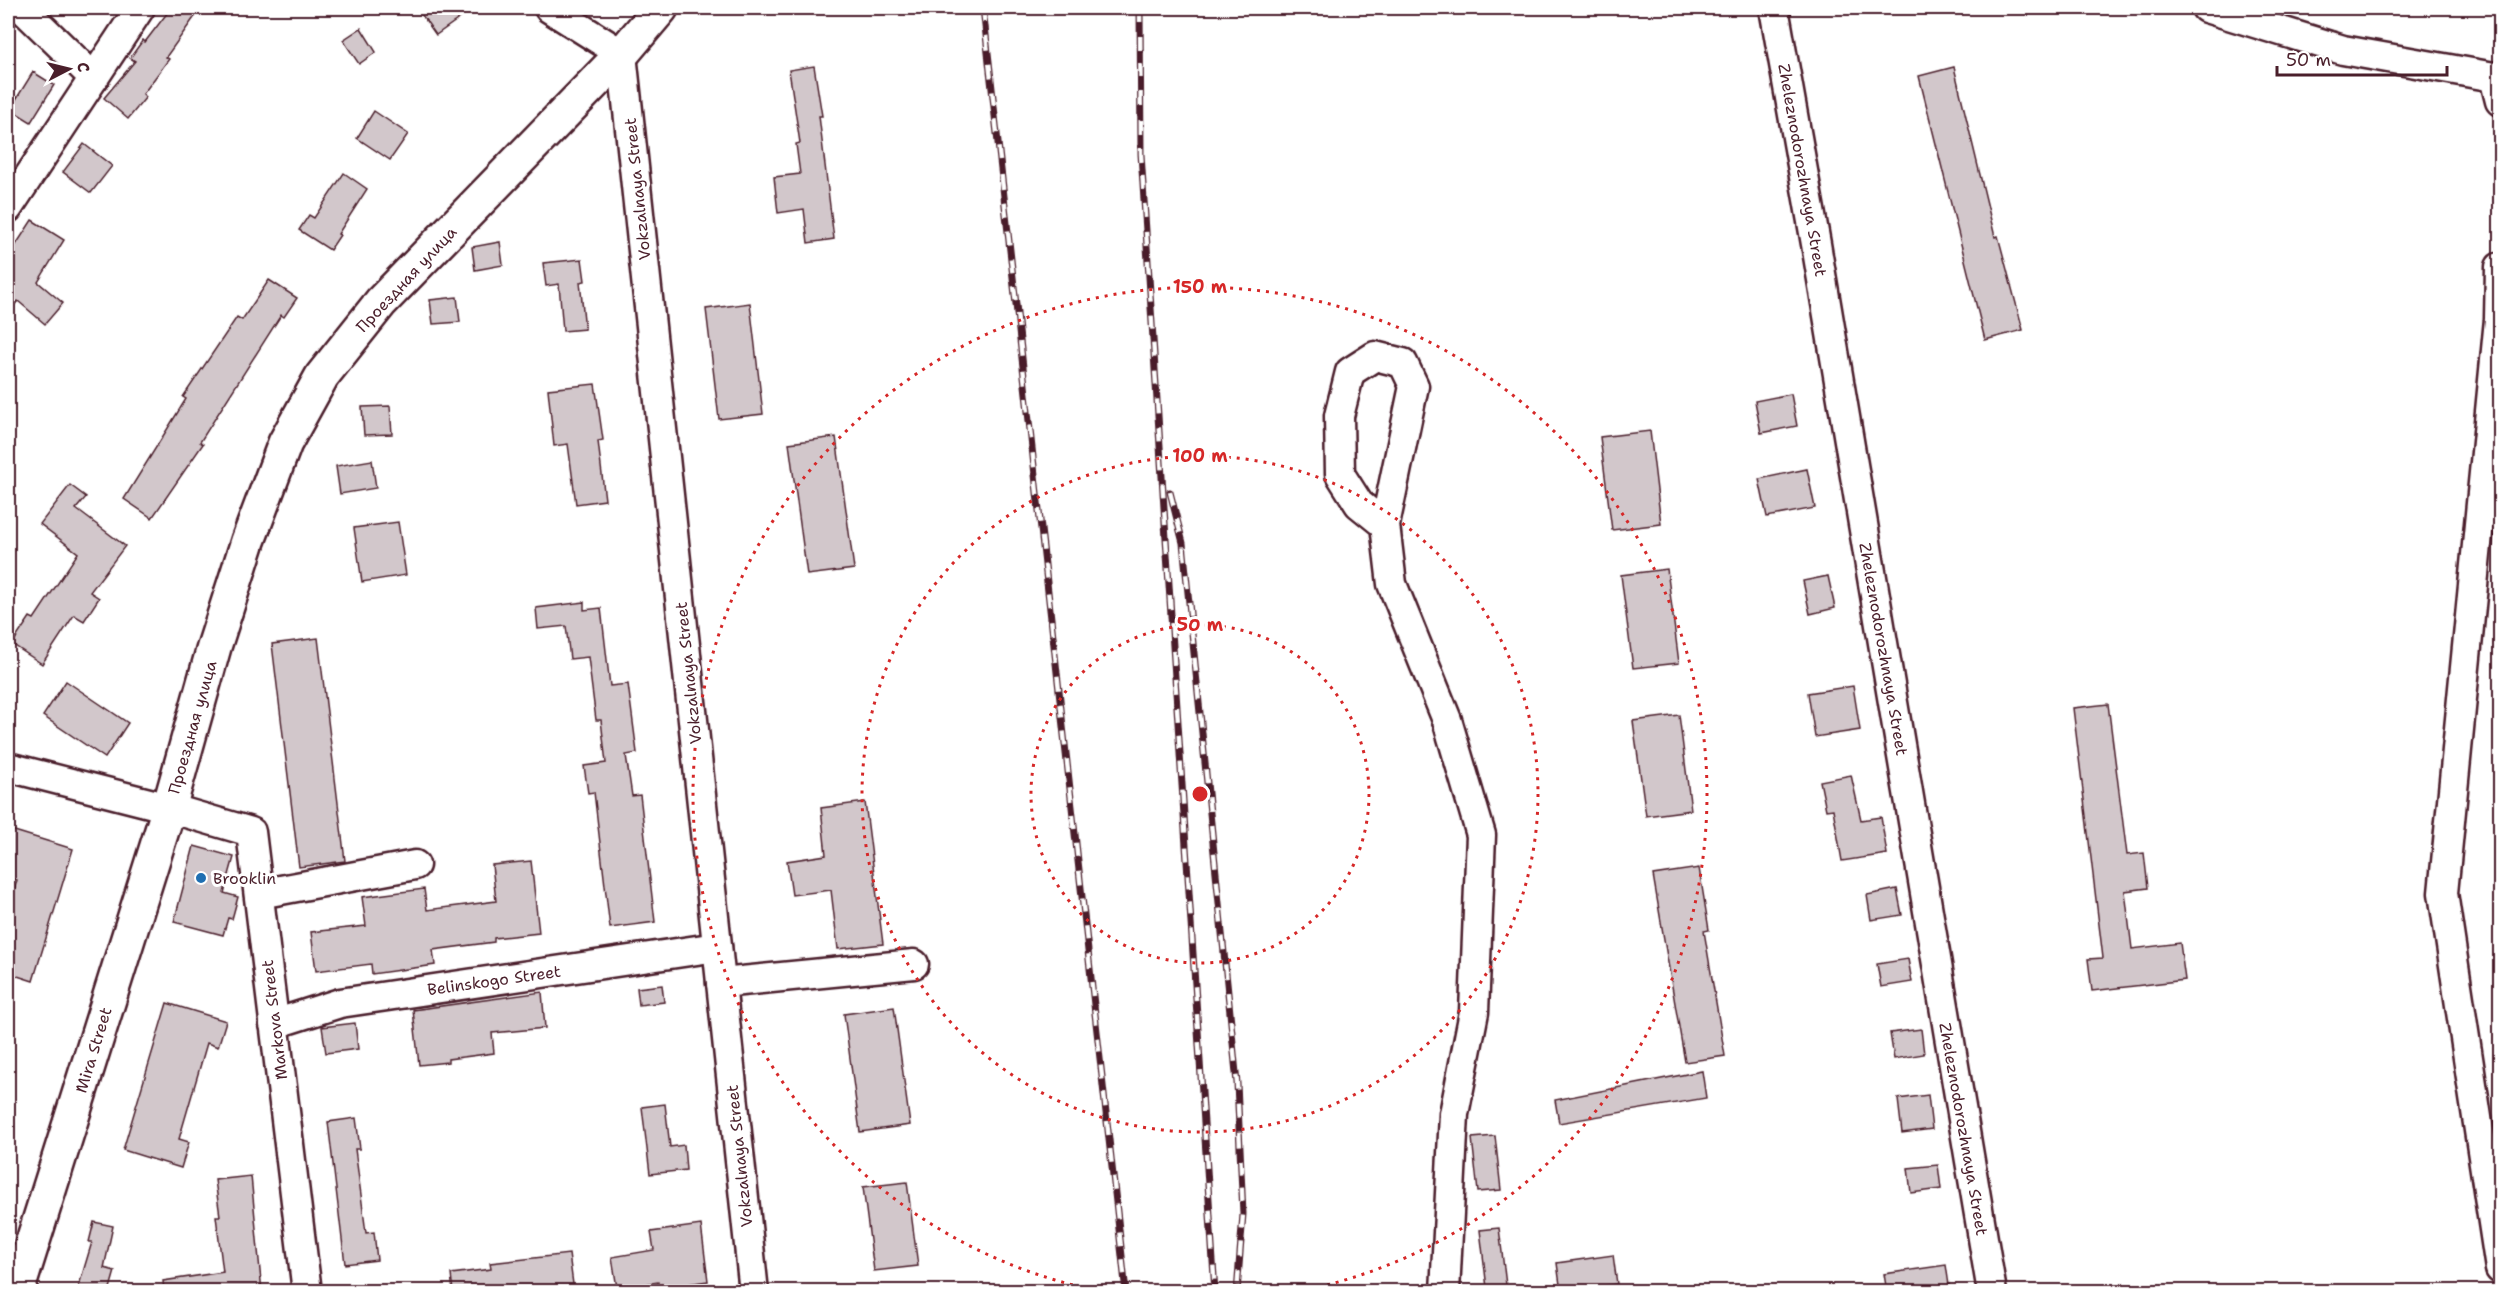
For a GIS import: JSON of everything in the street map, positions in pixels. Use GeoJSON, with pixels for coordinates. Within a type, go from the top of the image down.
{"type":"FeatureCollection","features":[{"type":"Feature","properties":{"kind":"main road","name":"Проездная улица"},"geometry":{"type":"LineString","coordinates":[[169,808],[214,647],[248,541],[285,443],[322,376],[381,302],[622,54],[662,8]]}},
{"type":"Feature","properties":{"kind":"main road","name":"Mira Street"},"geometry":{"type":"LineString","coordinates":[[17,1292],[169,808]]}},
{"type":"Feature","properties":{"kind":"street"},"geometry":{"type":"LineString","coordinates":[[22,8],[94,78]]}},
{"type":"Feature","properties":{"kind":"street"},"geometry":{"type":"LineString","coordinates":[[8,208],[140,8]]}},
{"type":"Feature","properties":{"kind":"street"},"geometry":{"type":"LineString","coordinates":[[549,8],[622,54]]}},
{"type":"Feature","properties":{"kind":"street","name":"Zheleznodorozhnaya Street"},"geometry":{"type":"LineString","coordinates":[[1774,8],[1818,255],[1992,1292]]}},
{"type":"Feature","properties":{"kind":"street"},"geometry":{"type":"LineString","coordinates":[[2206,8],[2343,50],[2498,84]]}},
{"type":"Feature","properties":{"kind":"street","name":"Vokzalnaya Street"},"geometry":{"type":"LineString","coordinates":[[622,54],[754,1292]]}},
{"type":"Feature","properties":{"kind":"street"},"geometry":{"type":"LineString","coordinates":[[2500,267],[2499,319],[2443,893],[2500,1269]]}},
{"type":"Feature","properties":{"kind":"street"},"geometry":{"type":"LineString","coordinates":[[1385,525],[1359,504],[1340,474],[1339,416],[1350,372],[1375,356],[1402,363],[1414,386],[1385,525],[1392,584],[1447,720],[1481,835],[1473,1012],[1454,1114],[1445,1292]]}},
{"type":"Feature","properties":{"kind":"street"},"geometry":{"type":"LineString","coordinates":[[8,767],[169,808]]}},
{"type":"Feature","properties":{"kind":"street","name":"Markova Street"},"geometry":{"type":"LineString","coordinates":[[169,808],[251,832],[307,1292]]}},
{"type":"Feature","properties":{"kind":"street"},"geometry":{"type":"LineString","coordinates":[[259,894],[415,865]]}},
{"type":"Feature","properties":{"kind":"street","name":"Belinskogo Street"},"geometry":{"type":"LineString","coordinates":[[274,1024],[340,1003],[717,947]]}},
{"type":"Feature","properties":{"kind":"street"},"geometry":{"type":"LineString","coordinates":[[721,983],[915,963]]}},
{"type":"Feature","properties":{"kind":"building"},"geometry":{"type":"Polygon","coordinates":[[[171,8],[201,8],[166,57],[169,59],[143,94],[146,97],[128,119],[104,98],[135,61],[130,58],[143,40],[145,42],[171,8]]]}},
{"type":"Feature","properties":{"kind":"building"},"geometry":{"type":"Polygon","coordinates":[[[417,8],[474,8],[436,35],[417,8]]]}},
{"type":"Feature","properties":{"kind":"building"},"geometry":{"type":"Polygon","coordinates":[[[361,28],[376,52],[359,64],[343,40],[361,28]]]}},
{"type":"Feature","properties":{"kind":"building"},"geometry":{"type":"Polygon","coordinates":[[[814,66],[822,116],[819,116],[834,239],[808,243],[804,209],[778,213],[774,177],[800,174],[796,144],[800,143],[789,70],[814,66]]]}},
{"type":"Feature","properties":{"kind":"building"},"geometry":{"type":"Polygon","coordinates":[[[1954,67],[1995,237],[1998,236],[2023,330],[1985,340],[1919,76],[1954,67]]]}},
{"type":"Feature","properties":{"kind":"building"},"geometry":{"type":"Polygon","coordinates":[[[33,72],[54,85],[31,122],[10,109],[33,72]]]}},
{"type":"Feature","properties":{"kind":"building"},"geometry":{"type":"Polygon","coordinates":[[[374,111],[408,134],[390,160],[357,138],[374,111]]]}},
{"type":"Feature","properties":{"kind":"building"},"geometry":{"type":"Polygon","coordinates":[[[84,144],[112,166],[91,193],[63,172],[84,144]]]}},
{"type":"Feature","properties":{"kind":"building"},"geometry":{"type":"Polygon","coordinates":[[[344,173],[367,189],[330,250],[299,230],[309,215],[314,218],[344,173]]]}},
{"type":"Feature","properties":{"kind":"building"},"geometry":{"type":"Polygon","coordinates":[[[32,220],[64,240],[38,282],[63,303],[45,324],[18,301],[8,312],[8,257],[32,220]]]}},
{"type":"Feature","properties":{"kind":"building"},"geometry":{"type":"Polygon","coordinates":[[[500,242],[503,265],[475,270],[472,247],[500,242]]]}},
{"type":"Feature","properties":{"kind":"building"},"geometry":{"type":"Polygon","coordinates":[[[582,259],[585,281],[580,282],[585,329],[563,331],[559,284],[546,286],[543,263],[582,259]]]}},
{"type":"Feature","properties":{"kind":"building"},"geometry":{"type":"Polygon","coordinates":[[[269,280],[297,298],[284,317],[281,315],[200,442],[203,444],[152,518],[124,499],[186,399],[183,397],[237,317],[242,320],[269,280]]]}},
{"type":"Feature","properties":{"kind":"building"},"geometry":{"type":"Polygon","coordinates":[[[457,297],[460,322],[433,324],[430,300],[457,297]]]}},
{"type":"Feature","properties":{"kind":"building"},"geometry":{"type":"Polygon","coordinates":[[[750,303],[763,414],[719,419],[706,309],[750,303]]]}},
{"type":"Feature","properties":{"kind":"building"},"geometry":{"type":"Polygon","coordinates":[[[595,384],[603,440],[598,441],[605,500],[576,504],[568,444],[554,446],[548,389],[595,384]]]}},
{"type":"Feature","properties":{"kind":"building"},"geometry":{"type":"Polygon","coordinates":[[[1791,394],[1797,426],[1761,433],[1755,401],[1791,394]]]}},
{"type":"Feature","properties":{"kind":"building"},"geometry":{"type":"Polygon","coordinates":[[[390,406],[392,434],[364,435],[362,407],[390,406]]]}},
{"type":"Feature","properties":{"kind":"building"},"geometry":{"type":"Polygon","coordinates":[[[1650,431],[1661,524],[1612,530],[1600,437],[1650,431]]]}},
{"type":"Feature","properties":{"kind":"building"},"geometry":{"type":"Polygon","coordinates":[[[836,437],[854,569],[807,575],[789,443],[836,437]]]}},
{"type":"Feature","properties":{"kind":"building"},"geometry":{"type":"Polygon","coordinates":[[[372,460],[376,488],[340,494],[336,466],[372,460]]]}},
{"type":"Feature","properties":{"kind":"building"},"geometry":{"type":"Polygon","coordinates":[[[1807,469],[1815,508],[1767,517],[1759,479],[1807,469]]]}},
{"type":"Feature","properties":{"kind":"building"},"geometry":{"type":"Polygon","coordinates":[[[70,485],[86,497],[76,509],[125,546],[90,592],[99,598],[84,621],[74,615],[42,664],[12,644],[30,617],[34,619],[78,553],[40,524],[70,485]]]}},
{"type":"Feature","properties":{"kind":"building"},"geometry":{"type":"Polygon","coordinates":[[[398,522],[406,575],[362,582],[354,528],[398,522]]]}},
{"type":"Feature","properties":{"kind":"building"},"geometry":{"type":"Polygon","coordinates":[[[1667,569],[1679,663],[1633,668],[1621,575],[1667,569]]]}},
{"type":"Feature","properties":{"kind":"building"},"geometry":{"type":"Polygon","coordinates":[[[1828,576],[1835,608],[1810,614],[1803,581],[1828,576]]]}},
{"type":"Feature","properties":{"kind":"building"},"geometry":{"type":"Polygon","coordinates":[[[584,602],[584,610],[601,608],[610,686],[628,684],[637,753],[626,755],[632,796],[640,795],[655,922],[610,928],[594,792],[588,793],[584,766],[606,763],[601,720],[596,720],[588,657],[570,659],[566,626],[538,629],[536,608],[584,602]]]}},
{"type":"Feature","properties":{"kind":"building"},"geometry":{"type":"Polygon","coordinates":[[[318,638],[345,861],[299,867],[272,644],[318,638]]]}},
{"type":"Feature","properties":{"kind":"building"},"geometry":{"type":"Polygon","coordinates":[[[66,681],[128,723],[105,758],[43,716],[66,681]]]}},
{"type":"Feature","properties":{"kind":"building"},"geometry":{"type":"Polygon","coordinates":[[[1853,686],[1860,730],[1815,737],[1808,693],[1853,686]]]}},
{"type":"Feature","properties":{"kind":"building"},"geometry":{"type":"Polygon","coordinates":[[[2108,704],[2127,855],[2144,853],[2148,888],[2125,891],[2132,949],[2180,943],[2185,980],[2092,991],[2088,959],[2103,958],[2073,708],[2108,704]]]}},
{"type":"Feature","properties":{"kind":"building"},"geometry":{"type":"Polygon","coordinates":[[[1679,715],[1691,810],[1646,816],[1633,721],[1679,715]]]}},
{"type":"Feature","properties":{"kind":"building"},"geometry":{"type":"Polygon","coordinates":[[[1851,775],[1861,820],[1881,817],[1887,854],[1842,861],[1833,809],[1826,810],[1820,781],[1851,775]]]}},
{"type":"Feature","properties":{"kind":"building"},"geometry":{"type":"Polygon","coordinates":[[[865,802],[883,944],[838,949],[831,890],[792,895],[787,861],[826,855],[821,808],[865,802]]]}},
{"type":"Feature","properties":{"kind":"building"},"geometry":{"type":"Polygon","coordinates":[[[8,829],[73,849],[33,981],[8,973],[8,911],[17,880],[8,877],[8,829]]]}},
{"type":"Feature","properties":{"kind":"building"},"geometry":{"type":"Polygon","coordinates":[[[194,846],[234,857],[224,893],[238,897],[232,919],[228,918],[223,935],[174,922],[194,846]]]}},
{"type":"Feature","properties":{"kind":"building"},"geometry":{"type":"Polygon","coordinates":[[[531,861],[539,933],[494,938],[494,942],[433,950],[435,965],[372,974],[371,964],[316,971],[311,932],[366,926],[362,897],[424,889],[427,910],[496,901],[492,865],[531,861]]]}},
{"type":"Feature","properties":{"kind":"building"},"geometry":{"type":"Polygon","coordinates":[[[1699,868],[1709,930],[1704,931],[1725,1056],[1685,1062],[1653,875],[1699,868]]]}},
{"type":"Feature","properties":{"kind":"building"},"geometry":{"type":"Polygon","coordinates":[[[1897,889],[1902,915],[1871,920],[1867,895],[1897,889]]]}},
{"type":"Feature","properties":{"kind":"building"},"geometry":{"type":"Polygon","coordinates":[[[1908,959],[1912,982],[1881,987],[1877,964],[1908,959]]]}},
{"type":"Feature","properties":{"kind":"building"},"geometry":{"type":"Polygon","coordinates":[[[662,985],[664,1002],[639,1005],[637,988],[662,985]]]}},
{"type":"Feature","properties":{"kind":"building"},"geometry":{"type":"Polygon","coordinates":[[[542,992],[545,1028],[492,1033],[494,1053],[419,1065],[413,1010],[542,992]]]}},
{"type":"Feature","properties":{"kind":"building"},"geometry":{"type":"Polygon","coordinates":[[[167,1003],[226,1021],[218,1047],[207,1043],[179,1139],[189,1142],[181,1168],[123,1150],[167,1003]]]}},
{"type":"Feature","properties":{"kind":"building"},"geometry":{"type":"Polygon","coordinates":[[[894,1007],[910,1125],[860,1132],[844,1014],[894,1007]]]}},
{"type":"Feature","properties":{"kind":"building"},"geometry":{"type":"Polygon","coordinates":[[[355,1023],[358,1049],[326,1053],[322,1027],[355,1023]]]}},
{"type":"Feature","properties":{"kind":"building"},"geometry":{"type":"Polygon","coordinates":[[[1921,1029],[1924,1054],[1894,1059],[1890,1033],[1921,1029]]]}},
{"type":"Feature","properties":{"kind":"building"},"geometry":{"type":"Polygon","coordinates":[[[1702,1071],[1706,1098],[1559,1123],[1555,1100],[1702,1071]]]}},
{"type":"Feature","properties":{"kind":"building"},"geometry":{"type":"Polygon","coordinates":[[[1928,1095],[1932,1129],[1902,1133],[1898,1099],[1928,1095]]]}},
{"type":"Feature","properties":{"kind":"building"},"geometry":{"type":"Polygon","coordinates":[[[665,1104],[670,1147],[684,1145],[686,1170],[650,1174],[642,1107],[665,1104]]]}},
{"type":"Feature","properties":{"kind":"building"},"geometry":{"type":"Polygon","coordinates":[[[356,1118],[360,1149],[355,1149],[366,1233],[374,1232],[377,1260],[345,1264],[328,1122],[356,1118]]]}},
{"type":"Feature","properties":{"kind":"building"},"geometry":{"type":"Polygon","coordinates":[[[1495,1136],[1501,1190],[1478,1192],[1472,1138],[1495,1136]]]}},
{"type":"Feature","properties":{"kind":"building"},"geometry":{"type":"Polygon","coordinates":[[[1938,1165],[1941,1189],[1911,1193],[1908,1168],[1938,1165]]]}},
{"type":"Feature","properties":{"kind":"building"},"geometry":{"type":"Polygon","coordinates":[[[251,1176],[262,1292],[164,1292],[163,1281],[223,1272],[216,1216],[220,1216],[215,1180],[251,1176]]]}},
{"type":"Feature","properties":{"kind":"building"},"geometry":{"type":"Polygon","coordinates":[[[907,1182],[918,1266],[874,1271],[863,1187],[907,1182]]]}},
{"type":"Feature","properties":{"kind":"building"},"geometry":{"type":"Polygon","coordinates":[[[94,1222],[113,1226],[104,1268],[115,1271],[109,1292],[77,1292],[92,1242],[89,1242],[94,1222]]]}},
{"type":"Feature","properties":{"kind":"building"},"geometry":{"type":"Polygon","coordinates":[[[701,1225],[708,1281],[659,1288],[658,1282],[617,1288],[612,1257],[654,1250],[651,1232],[701,1225]]]}},
{"type":"Feature","properties":{"kind":"building"},"geometry":{"type":"Polygon","coordinates":[[[1499,1228],[1506,1285],[1487,1288],[1480,1230],[1499,1228]]]}},
{"type":"Feature","properties":{"kind":"building"},"geometry":{"type":"Polygon","coordinates":[[[569,1254],[574,1292],[453,1292],[451,1274],[491,1269],[490,1263],[569,1254]]]}},
{"type":"Feature","properties":{"kind":"building"},"geometry":{"type":"Polygon","coordinates":[[[1613,1255],[1617,1284],[1561,1292],[1557,1263],[1613,1255]]]}},
{"type":"Feature","properties":{"kind":"building"},"geometry":{"type":"Polygon","coordinates":[[[1946,1265],[1950,1292],[1887,1292],[1884,1274],[1946,1265]]]}},
{"type":"Feature","properties":{"kind":"railway"},"geometry":{"type":"LineString","coordinates":[[983,8],[1126,1292]]}},
{"type":"Feature","properties":{"kind":"railway"},"geometry":{"type":"LineString","coordinates":[[1140,8],[1141,154],[1215,1292]]}},
{"type":"Feature","properties":{"kind":"railway"},"geometry":{"type":"LineString","coordinates":[[1170,492],[1183,543],[1237,1083],[1243,1214],[1237,1292]]}},
{"type":"Feature","properties":{"kind":"place","name":"Brooklin"},"geometry":{"type":"Point","coordinates":[201,878]}}]}
